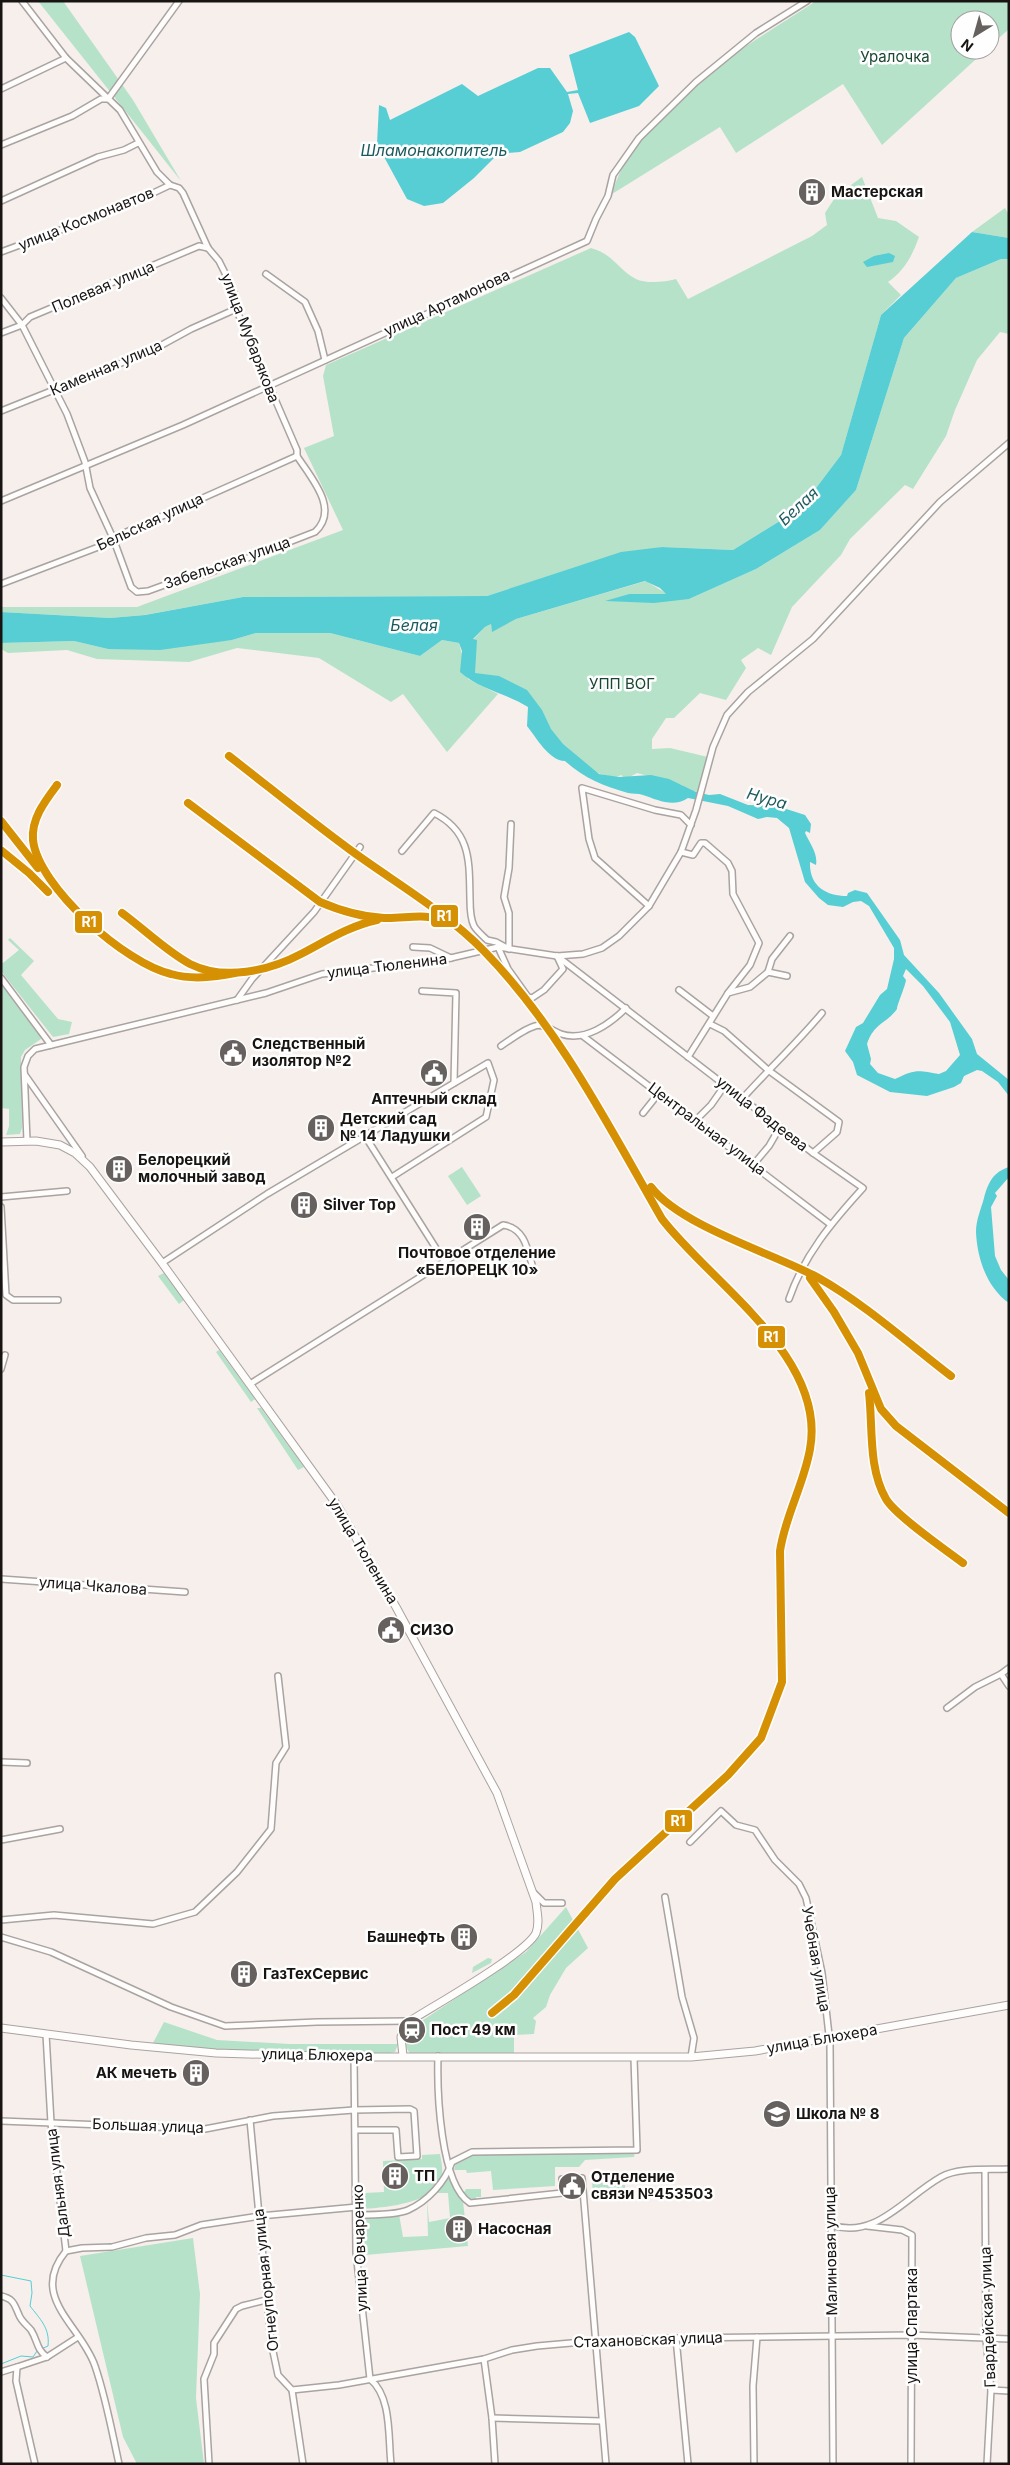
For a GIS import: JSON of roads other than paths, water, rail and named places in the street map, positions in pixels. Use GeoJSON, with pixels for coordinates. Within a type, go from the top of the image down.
{"type":"FeatureCollection","features":[{"type":"Feature","properties":{"kind":"main road","name":"улица Тюленина"},"geometry":{"type":"LineString","coordinates":[[1,1142],[27,1141],[60,1145],[75,1153],[90,1167],[337,1505],[477,1753],[497,1793],[532,1890],[538,1921],[535,1934],[518,1952],[410,2021]]}},
{"type":"Feature","properties":{"kind":"main road","name":"улица Блюхера"},"geometry":{"type":"LineString","coordinates":[[1,2028],[130,2046],[216,2053],[354,2057],[691,2057],[755,2051],[1009,2006]]}},
{"type":"Feature","properties":{"kind":"main road"},"geometry":{"type":"LineString","coordinates":[[403,2056],[400,2037],[410,2021]]}},
{"type":"Feature","properties":{"kind":"street"},"geometry":{"type":"LineString","coordinates":[[1,145],[72,116],[101,99],[108,98],[179,1]]}},
{"type":"Feature","properties":{"kind":"street","name":"улица Артамонова"},"geometry":{"type":"LineString","coordinates":[[1,501],[269,386],[587,241],[608,196],[613,175],[639,138],[696,82],[756,33],[807,1]]}},
{"type":"Feature","properties":{"kind":"street","name":"улица Мубарякова"},"geometry":{"type":"LineString","coordinates":[[24,2],[66,58],[120,110],[157,172],[170,185],[179,188],[183,193],[208,248],[219,261],[234,293],[236,309],[297,450],[297,456],[325,504],[326,513],[322,525]]}},
{"type":"Feature","properties":{"kind":"street"},"geometry":{"type":"LineString","coordinates":[[1,89],[66,58]]}},
{"type":"Feature","properties":{"kind":"street"},"geometry":{"type":"LineString","coordinates":[[1,201],[98,157],[124,150],[138,143]]}},
{"type":"Feature","properties":{"kind":"street","name":"улица Космонавтов"},"geometry":{"type":"LineString","coordinates":[[1,252],[128,205],[170,185]]}},
{"type":"Feature","properties":{"kind":"street","name":"Полевая улица"},"geometry":{"type":"LineString","coordinates":[[1,333],[22,325],[30,317],[199,246],[208,248]]}},
{"type":"Feature","properties":{"kind":"street"},"geometry":{"type":"LineString","coordinates":[[266,274],[305,302],[318,331],[325,360]]}},
{"type":"Feature","properties":{"kind":"street"},"geometry":{"type":"LineString","coordinates":[[1,298],[22,325],[56,389],[86,465],[90,488],[113,538]]}},
{"type":"Feature","properties":{"kind":"street","name":"Каменная улица"},"geometry":{"type":"LineString","coordinates":[[1,411],[149,352],[191,329],[236,309]]}},
{"type":"Feature","properties":{"kind":"street","name":"улица Тюленина"},"geometry":{"type":"LineString","coordinates":[[27,1141],[23,1073],[25,1060],[35,1049],[236,1000],[322,974],[451,958],[498,947],[557,956],[583,954],[602,948],[619,936],[649,906],[682,852],[719,731],[732,709],[748,692],[813,638],[924,519],[956,488],[1009,444]]}},
{"type":"Feature","properties":{"kind":"street"},"geometry":{"type":"LineString","coordinates":[[1002,450],[1009,450]]}},
{"type":"Feature","properties":{"kind":"street","name":"Бельская улица"},"geometry":{"type":"LineString","coordinates":[[1,584],[101,546],[113,538],[297,456]]}},
{"type":"Feature","properties":{"kind":"street","name":"Забельская улица"},"geometry":{"type":"LineString","coordinates":[[113,538],[131,587],[137,592],[148,591],[181,578],[210,573],[315,532],[322,525]]}},
{"type":"Feature","properties":{"kind":"street"},"geometry":{"type":"LineString","coordinates":[[649,906],[595,858],[589,839],[582,788],[655,810],[681,815],[691,825]]}},
{"type":"Feature","properties":{"kind":"street"},"geometry":{"type":"LineString","coordinates":[[402,851],[434,813],[444,818],[461,836],[470,857],[470,914],[474,926],[487,940],[509,948],[509,913],[504,896],[510,868],[511,824]]}},
{"type":"Feature","properties":{"kind":"street"},"geometry":{"type":"LineString","coordinates":[[682,852],[693,855],[701,843],[705,843],[728,863],[732,871],[731,886],[734,894],[759,943],[750,965],[728,993],[688,1057]]}},
{"type":"Feature","properties":{"kind":"street"},"geometry":{"type":"LineString","coordinates":[[236,1000],[252,979],[314,912],[360,847]]}},
{"type":"Feature","properties":{"kind":"street"},"geometry":{"type":"LineString","coordinates":[[728,993],[750,987],[768,972],[772,959],[790,936]]}},
{"type":"Feature","properties":{"kind":"street"},"geometry":{"type":"LineString","coordinates":[[413,947],[430,948],[451,958]]}},
{"type":"Feature","properties":{"kind":"street"},"geometry":{"type":"LineString","coordinates":[[498,947],[508,969],[528,997],[532,998],[544,990],[562,969],[557,956]]}},
{"type":"Feature","properties":{"kind":"street","name":"улица Фадеева"},"geometry":{"type":"LineString","coordinates":[[557,956],[813,1153],[863,1188],[830,1224],[806,1258],[789,1299]]}},
{"type":"Feature","properties":{"kind":"street"},"geometry":{"type":"LineString","coordinates":[[768,972],[787,976]]}},
{"type":"Feature","properties":{"kind":"street"},"geometry":{"type":"LineString","coordinates":[[1,978],[51,1046]]}},
{"type":"Feature","properties":{"kind":"street"},"geometry":{"type":"LineString","coordinates":[[679,990],[713,1016]]}},
{"type":"Feature","properties":{"kind":"street"},"geometry":{"type":"LineString","coordinates":[[422,991],[456,993],[454,1083]]}},
{"type":"Feature","properties":{"kind":"street"},"geometry":{"type":"LineString","coordinates":[[501,1046],[534,1026],[545,1026],[562,1034],[583,1036],[613,1021],[626,1008]]}},
{"type":"Feature","properties":{"kind":"street"},"geometry":{"type":"LineString","coordinates":[[743,1098],[768,1070],[789,1052],[822,1014]]}},
{"type":"Feature","properties":{"kind":"street"},"geometry":{"type":"LineString","coordinates":[[710,1024],[724,1032],[768,1070],[840,1122],[838,1132],[813,1153]]}},
{"type":"Feature","properties":{"kind":"street","name":"Центральная улица"},"geometry":{"type":"LineString","coordinates":[[583,1036],[830,1224]]}},
{"type":"Feature","properties":{"kind":"street"},"geometry":{"type":"LineString","coordinates":[[162,1263],[267,1194],[488,1063],[494,1080],[494,1087],[486,1117],[392,1177]]}},
{"type":"Feature","properties":{"kind":"street","name":"улица Тюленина"},"geometry":{"type":"LineString","coordinates":[[23,1073],[90,1167]]}},
{"type":"Feature","properties":{"kind":"street"},"geometry":{"type":"LineString","coordinates":[[695,1121],[711,1105],[725,1085]]}},
{"type":"Feature","properties":{"kind":"street"},"geometry":{"type":"LineString","coordinates":[[643,1113],[659,1093]]}},
{"type":"Feature","properties":{"kind":"street"},"geometry":{"type":"LineString","coordinates":[[60,1145],[64,1139],[62,1127]]}},
{"type":"Feature","properties":{"kind":"street"},"geometry":{"type":"LineString","coordinates":[[753,1165],[769,1146],[780,1127]]}},
{"type":"Feature","properties":{"kind":"street"},"geometry":{"type":"LineString","coordinates":[[365,1136],[444,1260]]}},
{"type":"Feature","properties":{"kind":"street"},"geometry":{"type":"LineString","coordinates":[[1,1197],[67,1192]]}},
{"type":"Feature","properties":{"kind":"street"},"geometry":{"type":"LineString","coordinates":[[1,1207],[6,1295],[13,1300],[58,1300]]}},
{"type":"Feature","properties":{"kind":"street"},"geometry":{"type":"LineString","coordinates":[[250,1384],[444,1260],[503,1225],[511,1226],[522,1235],[534,1272]]}},
{"type":"Feature","properties":{"kind":"street"},"geometry":{"type":"LineString","coordinates":[[1,1369],[5,1355]]}},
{"type":"Feature","properties":{"kind":"street","name":"улица Чкалова"},"geometry":{"type":"LineString","coordinates":[[1,1579],[185,1592]]}},
{"type":"Feature","properties":{"kind":"street"},"geometry":{"type":"LineString","coordinates":[[947,1708],[975,1687],[1009,1668]]}},
{"type":"Feature","properties":{"kind":"street"},"geometry":{"type":"LineString","coordinates":[[1001,1674],[1009,1686]]}},
{"type":"Feature","properties":{"kind":"street"},"geometry":{"type":"LineString","coordinates":[[1,1920],[54,1915],[153,1924],[195,1912],[237,1872],[271,1829],[276,1763],[286,1747],[278,1676]]}},
{"type":"Feature","properties":{"kind":"street"},"geometry":{"type":"LineString","coordinates":[[1,1762],[27,1763]]}},
{"type":"Feature","properties":{"kind":"street","name":"Учебная улица"},"geometry":{"type":"LineString","coordinates":[[690,1842],[721,1811],[736,1824],[755,1830],[775,1860],[799,1884],[806,1898],[822,1973],[829,2038]]}},
{"type":"Feature","properties":{"kind":"street"},"geometry":{"type":"LineString","coordinates":[[1,1840],[60,1829]]}},
{"type":"Feature","properties":{"kind":"street"},"geometry":{"type":"LineString","coordinates":[[532,1890],[544,1903],[562,1903]]}},
{"type":"Feature","properties":{"kind":"street"},"geometry":{"type":"LineString","coordinates":[[665,1897],[683,2004],[694,2038],[691,2057]]}},
{"type":"Feature","properties":{"kind":"street"},"geometry":{"type":"LineString","coordinates":[[1,1937],[50,1952],[171,2007],[225,2026],[344,2021],[410,2021]]}},
{"type":"Feature","properties":{"kind":"street","name":"Дальняя улица"},"geometry":{"type":"LineString","coordinates":[[46,2034],[51,2123],[66,2251],[52,2274],[52,2286],[59,2308],[95,2366],[119,2464]]}},
{"type":"Feature","properties":{"kind":"street","name":"Малиновая улица"},"geometry":{"type":"LineString","coordinates":[[829,2038],[833,2464]]}},
{"type":"Feature","properties":{"kind":"street"},"geometry":{"type":"LineString","coordinates":[[438,2056],[438,2092],[449,2172],[460,2196],[470,2203],[562,2193],[562,2179],[582,2178],[594,2341],[606,2464]]}},
{"type":"Feature","properties":{"kind":"street","name":"улица Овчаренко"},"geometry":{"type":"LineString","coordinates":[[354,2057],[356,2252],[370,2379],[378,2385],[384,2396],[391,2464]]}},
{"type":"Feature","properties":{"kind":"street"},"geometry":{"type":"LineString","coordinates":[[357,2215],[407,2210],[433,2194],[449,2172],[452,2162],[472,2152],[638,2150],[634,2058]]}},
{"type":"Feature","properties":{"kind":"street","name":"Большая улица"},"geometry":{"type":"LineString","coordinates":[[1,2121],[205,2129],[273,2116],[354,2110],[410,2109],[414,2111],[417,2156],[398,2157],[396,2130],[356,2130]]}},
{"type":"Feature","properties":{"kind":"street","name":"Огнеупорная улица"},"geometry":{"type":"LineString","coordinates":[[250,2120],[266,2300],[278,2375],[292,2390],[303,2464]]}},
{"type":"Feature","properties":{"kind":"street"},"geometry":{"type":"LineString","coordinates":[[831,2225],[855,2229],[867,2226],[895,2210],[942,2176],[957,2172],[1009,2169]]}},
{"type":"Feature","properties":{"kind":"street","name":"Гвардейская улица"},"geometry":{"type":"LineString","coordinates":[[985,2170],[986,2339],[991,2390],[987,2464]]}},
{"type":"Feature","properties":{"kind":"street"},"geometry":{"type":"LineString","coordinates":[[66,2251],[82,2248],[112,2247],[146,2238],[175,2235],[201,2225],[260,2216],[357,2207]]}},
{"type":"Feature","properties":{"kind":"street","name":"улица Спартака"},"geometry":{"type":"LineString","coordinates":[[867,2226],[902,2230],[912,2235],[912,2464]]}},
{"type":"Feature","properties":{"kind":"street"},"geometry":{"type":"LineString","coordinates":[[1,2296],[10,2298],[16,2305],[19,2316],[32,2332],[38,2350],[47,2357]]}},
{"type":"Feature","properties":{"kind":"street"},"geometry":{"type":"LineString","coordinates":[[209,2464],[204,2379],[214,2354],[214,2343],[236,2310],[242,2306],[266,2300]]}},
{"type":"Feature","properties":{"kind":"street","name":"Стахановская улица"},"geometry":{"type":"LineString","coordinates":[[292,2390],[370,2379],[484,2359],[529,2347],[594,2341],[911,2335],[1009,2339]]}},
{"type":"Feature","properties":{"kind":"street"},"geometry":{"type":"LineString","coordinates":[[1,2372],[47,2357],[78,2337]]}},
{"type":"Feature","properties":{"kind":"street"},"geometry":{"type":"LineString","coordinates":[[754,2464],[753,2386],[757,2337]]}},
{"type":"Feature","properties":{"kind":"street"},"geometry":{"type":"LineString","coordinates":[[676,2338],[688,2464]]}},
{"type":"Feature","properties":{"kind":"street"},"geometry":{"type":"LineString","coordinates":[[484,2359],[492,2418],[495,2464]]}},
{"type":"Feature","properties":{"kind":"street"},"geometry":{"type":"LineString","coordinates":[[17,2367],[16,2381],[35,2464]]}},
{"type":"Feature","properties":{"kind":"street"},"geometry":{"type":"LineString","coordinates":[[991,2390],[1009,2391]]}},
{"type":"Feature","properties":{"kind":"street"},"geometry":{"type":"LineString","coordinates":[[492,2418],[602,2421]]}},
{"type":"Feature","properties":{"kind":"water","name":"Шламонакопитель"},"geometry":{"type":"Polygon","coordinates":[[[629,32],[635,37],[659,86],[639,106],[590,123],[578,93],[568,94],[573,111],[570,123],[563,132],[520,152],[498,154],[474,178],[443,203],[424,206],[407,199],[377,144],[379,105],[386,108],[390,120],[462,84],[478,96],[538,68],[550,68],[567,92],[578,90],[569,55],[629,32]]]}},
{"type":"Feature","properties":{"kind":"water","name":"Белая"},"geometry":{"type":"Polygon","coordinates":[[[972,232],[1009,238],[1009,259],[1001,259],[956,278],[904,338],[856,490],[820,530],[756,569],[689,599],[654,603],[605,601],[629,594],[666,594],[660,588],[645,581],[516,619],[492,632],[491,624],[485,627],[473,639],[477,640],[475,673],[499,676],[527,690],[542,710],[551,729],[563,744],[599,774],[619,777],[651,775],[669,779],[696,792],[709,795],[720,794],[748,805],[777,806],[805,815],[811,824],[810,833],[806,831],[805,833],[816,856],[816,865],[810,862],[810,870],[816,883],[826,892],[839,896],[847,896],[848,893],[855,890],[867,893],[900,940],[904,955],[939,993],[972,1039],[977,1054],[1009,1080],[1009,1096],[998,1082],[982,1071],[977,1070],[964,1076],[961,1083],[954,1087],[927,1096],[890,1092],[857,1075],[853,1062],[845,1051],[856,1027],[863,1023],[880,995],[887,989],[894,959],[894,948],[869,906],[861,901],[853,902],[843,907],[828,905],[819,898],[805,882],[789,828],[777,818],[767,817],[758,819],[728,806],[688,798],[671,803],[641,794],[628,793],[594,781],[565,761],[554,757],[543,748],[527,726],[528,707],[476,683],[460,672],[462,651],[459,643],[442,640],[420,656],[330,633],[256,633],[232,640],[160,650],[108,649],[74,641],[1,643],[1,612],[110,618],[145,615],[243,597],[487,596],[621,552],[662,547],[733,550],[801,508],[841,455],[881,315],[972,232]],[[906,969],[903,976],[906,980],[897,1009],[873,1032],[867,1044],[871,1059],[870,1064],[878,1073],[895,1079],[907,1073],[917,1071],[939,1074],[946,1071],[960,1055],[950,1022],[923,986],[906,969]]]}},
{"type":"Feature","properties":{"kind":"water"},"geometry":{"type":"Polygon","coordinates":[[[889,253],[895,256],[893,262],[867,267],[863,262],[874,256],[889,253]]]}},
{"type":"Feature","properties":{"kind":"water"},"geometry":{"type":"Polygon","coordinates":[[[1009,1167],[1009,1177],[995,1193],[997,1196],[991,1207],[995,1256],[1001,1270],[1009,1280],[1009,1303],[1001,1297],[989,1281],[978,1252],[976,1232],[989,1183],[995,1175],[1009,1167]]]}},
{"type":"Feature","properties":{"kind":"waterway"},"geometry":{"type":"LineString","coordinates":[[1,2275],[31,2281],[30,2306],[44,2324],[48,2340],[48,2346],[41,2349]]}},
{"type":"Feature","properties":{"kind":"waterway"},"geometry":{"type":"LineString","coordinates":[[1,2364],[21,2356],[33,2357],[37,2351]]}},
{"type":"Feature","properties":{"kind":"place","name":"Мастерская"},"geometry":{"type":"Point","coordinates":[812,192]}},
{"type":"Feature","properties":{"kind":"place","name":"Следственный изолятор №2"},"geometry":{"type":"Point","coordinates":[233,1053]}},
{"type":"Feature","properties":{"kind":"place","name":"Аптечный склад"},"geometry":{"type":"Point","coordinates":[434,1073]}},
{"type":"Feature","properties":{"kind":"place","name":"Детский сад № 14 Ладушки"},"geometry":{"type":"Point","coordinates":[321,1128]}},
{"type":"Feature","properties":{"kind":"place","name":"Белорецкий молочный завод"},"geometry":{"type":"Point","coordinates":[119,1169]}},
{"type":"Feature","properties":{"kind":"place","name":"Silver Top"},"geometry":{"type":"Point","coordinates":[304,1205]}},
{"type":"Feature","properties":{"kind":"place","name":"Почтовое отделение «БЕЛОРЕЦК 10»"},"geometry":{"type":"Point","coordinates":[477,1227]}},
{"type":"Feature","properties":{"kind":"place","name":"СИЗО"},"geometry":{"type":"Point","coordinates":[391,1630]}},
{"type":"Feature","properties":{"kind":"place","name":"Башнефть"},"geometry":{"type":"Point","coordinates":[464,1937]}},
{"type":"Feature","properties":{"kind":"place","name":"ГазТехСервис"},"geometry":{"type":"Point","coordinates":[244,1974]}},
{"type":"Feature","properties":{"kind":"place","name":"Пост 49 км"},"geometry":{"type":"Point","coordinates":[412,2030]}},
{"type":"Feature","properties":{"kind":"place","name":"АК мечеть"},"geometry":{"type":"Point","coordinates":[196,2073]}},
{"type":"Feature","properties":{"kind":"place","name":"Школа № 8"},"geometry":{"type":"Point","coordinates":[777,2114]}},
{"type":"Feature","properties":{"kind":"place","name":"ТП"},"geometry":{"type":"Point","coordinates":[395,2176]}},
{"type":"Feature","properties":{"kind":"place","name":"Отделение связи №453503"},"geometry":{"type":"Point","coordinates":[572,2186]}},
{"type":"Feature","properties":{"kind":"place","name":"Насосная"},"geometry":{"type":"Point","coordinates":[459,2229]}},
{"type":"Feature","properties":{"kind":"park label","name":"Уралочка"},"geometry":{"type":"Point","coordinates":[895,57]}},
{"type":"Feature","properties":{"kind":"park label","name":"УПП ВОГ"},"geometry":{"type":"Point","coordinates":[622,684]}},
{"type":"Feature","properties":{"kind":"water label","name":"Нура"},"geometry":{"type":"Point","coordinates":[767,798]}}]}
